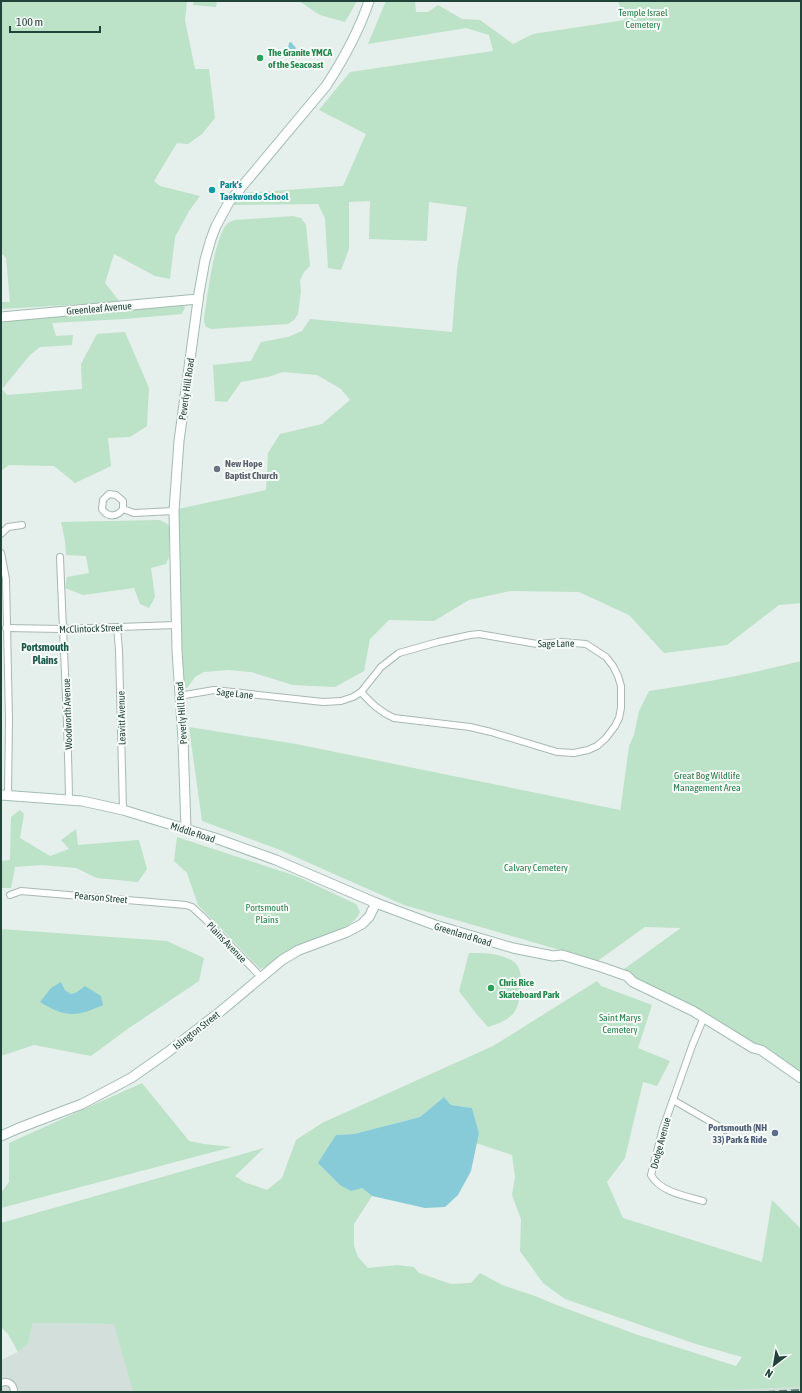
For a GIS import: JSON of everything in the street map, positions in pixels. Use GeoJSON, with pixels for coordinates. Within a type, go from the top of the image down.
{"type":"FeatureCollection","features":[{"type":"Feature","properties":{"kind":"street","name":"Peverly Hill Road"},"geometry":{"type":"LineString","coordinates":[[186,829],[183,739],[176,626],[174,511],[179,441],[198,299],[205,260],[216,226],[229,202],[326,86],[339,66],[358,28],[369,1]]}},
{"type":"Feature","properties":{"kind":"street","name":"Greenleaf Avenue"},"geometry":{"type":"LineString","coordinates":[[1,317],[198,299]]}},
{"type":"Feature","properties":{"kind":"street"},"geometry":{"type":"LineString","coordinates":[[123,509],[134,513],[174,511]]}},
{"type":"Feature","properties":{"kind":"street"},"geometry":{"type":"LineString","coordinates":[[1,534],[8,527],[22,525]]}},
{"type":"Feature","properties":{"kind":"street"},"geometry":{"type":"LineString","coordinates":[[1,553],[6,579],[9,720],[5,795]]}},
{"type":"Feature","properties":{"kind":"street","name":"Woodworth Avenue"},"geometry":{"type":"LineString","coordinates":[[60,557],[69,800]]}},
{"type":"Feature","properties":{"kind":"street","name":"McClintock Street"},"geometry":{"type":"LineString","coordinates":[[6,628],[62,629],[176,626]]}},
{"type":"Feature","properties":{"kind":"street","name":"Leavitt Avenue"},"geometry":{"type":"LineString","coordinates":[[117,627],[119,650],[123,810]]}},
{"type":"Feature","properties":{"kind":"street","name":"Sage Lane"},"geometry":{"type":"LineString","coordinates":[[180,696],[214,690],[333,702],[341,701],[353,697],[361,692],[381,667],[399,653],[438,642],[479,634],[536,644],[561,642],[586,644],[606,657],[613,666],[618,676],[620,686],[621,708],[619,718],[606,738],[597,746],[588,750],[574,753],[557,752],[470,727],[394,718],[384,714],[376,708],[361,692]]}},
{"type":"Feature","properties":{"kind":"street","name":"Middle Road"},"geometry":{"type":"LineString","coordinates":[[5,795],[95,803],[123,810],[186,829],[276,860],[376,903]]}},
{"type":"Feature","properties":{"kind":"street","name":"Pearson Street"},"geometry":{"type":"LineString","coordinates":[[10,895],[21,891],[141,900],[192,907]]}},
{"type":"Feature","properties":{"kind":"street","name":"Greenland Road"},"geometry":{"type":"LineString","coordinates":[[376,903],[459,933],[513,948],[553,956],[561,960],[610,973],[627,976],[634,982],[704,1017],[753,1048],[761,1050],[801,1078]]}},
{"type":"Feature","properties":{"kind":"street","name":"Islington Street"},"geometry":{"type":"LineString","coordinates":[[1,1136],[82,1104],[126,1080],[168,1052],[282,960],[299,950],[357,927],[368,917],[376,903]]}},
{"type":"Feature","properties":{"kind":"street","name":"Plains Avenue"},"geometry":{"type":"LineString","coordinates":[[192,907],[261,977]]}},
{"type":"Feature","properties":{"kind":"street","name":"Dodge Avenue"},"geometry":{"type":"LineString","coordinates":[[703,1201],[677,1193],[662,1186],[655,1182],[651,1175],[662,1128],[704,1017]]}},
{"type":"Feature","properties":{"kind":"street","name":"Greenland Road"},"geometry":{"type":"LineString","coordinates":[[753,1048],[757,1055],[801,1085]]}},
{"type":"Feature","properties":{"kind":"street"},"geometry":{"type":"LineString","coordinates":[[673,1100],[725,1130]]}},
{"type":"Feature","properties":{"kind":"street"},"geometry":{"type":"LineString","coordinates":[[1,1383],[10,1383],[14,1392]]}},
{"type":"Feature","properties":{"kind":"shaded area"},"geometry":{"type":"Polygon","coordinates":[[[33,1323],[115,1324],[133,1392],[1,1392],[1,1360],[18,1352],[28,1343],[33,1323]]]}},
{"type":"Feature","properties":{"kind":"shaded area"},"geometry":{"type":"Polygon","coordinates":[[[801,1387],[801,1392],[686,1392],[730,1390],[801,1387]]]}},
{"type":"Feature","properties":{"kind":"green space"},"geometry":{"type":"Polygon","coordinates":[[[1,1],[187,1],[185,20],[195,69],[209,69],[215,118],[202,134],[188,144],[177,143],[154,181],[160,186],[200,196],[189,211],[175,237],[170,279],[155,276],[114,254],[105,283],[120,302],[1,309],[1,302],[10,302],[6,258],[1,253],[1,1]]]}},
{"type":"Feature","properties":{"kind":"green space"},"geometry":{"type":"Polygon","coordinates":[[[194,1],[217,1],[216,7],[193,5],[194,1]]]}},
{"type":"Feature","properties":{"kind":"green space"},"geometry":{"type":"Polygon","coordinates":[[[299,1],[357,1],[345,22],[320,15],[299,1]]]}},
{"type":"Feature","properties":{"kind":"green space","name":"Temple Israel Cemetery"},"geometry":{"type":"Polygon","coordinates":[[[386,1],[415,1],[416,12],[428,12],[438,5],[462,19],[480,20],[513,44],[533,34],[625,20],[618,1],[801,1],[801,603],[779,605],[727,645],[664,653],[629,615],[579,592],[510,591],[469,600],[434,621],[389,620],[370,639],[364,671],[335,687],[293,685],[251,672],[228,670],[204,672],[195,677],[187,688],[184,689],[180,652],[178,509],[266,490],[268,453],[280,434],[322,424],[350,400],[341,389],[317,375],[283,372],[268,377],[241,382],[227,402],[215,401],[213,365],[251,361],[261,342],[288,337],[302,331],[310,319],[452,332],[457,270],[467,207],[429,202],[427,241],[369,239],[370,201],[349,202],[349,249],[341,270],[328,268],[325,218],[318,204],[233,205],[242,193],[343,186],[366,134],[319,110],[350,72],[493,51],[489,35],[466,28],[368,44],[386,1]]]}},
{"type":"Feature","properties":{"kind":"green space"},"geometry":{"type":"Polygon","coordinates":[[[293,216],[301,218],[306,225],[310,266],[304,272],[300,280],[301,291],[298,314],[294,320],[288,324],[211,329],[205,326],[204,319],[215,255],[222,231],[227,224],[235,220],[293,216]]]}},
{"type":"Feature","properties":{"kind":"green space"},"geometry":{"type":"Polygon","coordinates":[[[181,303],[185,307],[182,314],[52,323],[56,336],[73,335],[72,345],[40,347],[30,355],[2,389],[7,395],[82,389],[81,364],[97,334],[125,332],[149,388],[147,426],[130,437],[108,438],[111,466],[75,483],[54,466],[9,465],[1,471],[1,320],[33,319],[181,303]]]}},
{"type":"Feature","properties":{"kind":"green space"},"geometry":{"type":"Polygon","coordinates":[[[160,520],[169,525],[169,557],[166,564],[151,568],[155,597],[149,608],[140,604],[134,588],[83,595],[65,588],[67,577],[89,573],[86,556],[66,555],[61,522],[160,520]]]}},
{"type":"Feature","properties":{"kind":"green space"},"geometry":{"type":"Polygon","coordinates":[[[801,661],[801,1081],[684,1008],[617,974],[681,928],[645,927],[596,962],[591,959],[404,905],[280,850],[202,821],[189,727],[296,744],[620,810],[620,813],[629,746],[634,735],[639,711],[649,691],[726,678],[801,661]]]}},
{"type":"Feature","properties":{"kind":"green space"},"geometry":{"type":"Polygon","coordinates":[[[20,810],[24,814],[20,838],[50,856],[69,849],[61,840],[76,829],[78,845],[139,840],[147,869],[138,882],[97,878],[76,868],[42,865],[15,867],[11,888],[1,888],[1,861],[10,860],[11,817],[20,810]]]}},
{"type":"Feature","properties":{"kind":"green space","name":"Portsmouth Plains"},"geometry":{"type":"Polygon","coordinates":[[[177,837],[296,876],[356,904],[360,912],[348,925],[328,935],[288,951],[268,966],[260,969],[198,905],[187,873],[174,861],[177,837]]]}},
{"type":"Feature","properties":{"kind":"green space"},"geometry":{"type":"Polygon","coordinates":[[[1,929],[167,941],[204,958],[199,981],[129,1028],[91,1056],[34,1045],[1,1056],[1,929]],[[61,982],[53,1010],[77,992],[71,994],[65,990],[61,982]]]}},
{"type":"Feature","properties":{"kind":"green space","name":"Chris Rice Skateboard Park"},"geometry":{"type":"Polygon","coordinates":[[[469,953],[486,953],[504,957],[514,962],[518,966],[520,972],[521,988],[516,1010],[507,1019],[488,1027],[459,991],[469,953]]]}},
{"type":"Feature","properties":{"kind":"green space","name":"Saint Marys Cemetery"},"geometry":{"type":"Polygon","coordinates":[[[597,981],[601,986],[652,1005],[638,1048],[670,1061],[657,1086],[643,1082],[625,1158],[607,1182],[623,1218],[762,1262],[772,1200],[801,1229],[801,1387],[686,1392],[133,1392],[114,1324],[33,1323],[28,1343],[18,1352],[8,1334],[1,1327],[1,1223],[264,1148],[235,1176],[244,1182],[267,1190],[282,1178],[296,1140],[322,1123],[493,1046],[597,981]],[[444,1097],[420,1117],[354,1134],[336,1135],[362,1188],[372,1196],[354,1224],[354,1246],[358,1257],[368,1268],[397,1265],[414,1267],[419,1273],[451,1284],[471,1283],[480,1273],[502,1285],[635,1334],[736,1366],[742,1357],[696,1344],[565,1299],[543,1283],[520,1251],[521,1219],[512,1195],[515,1177],[512,1155],[476,1143],[479,1133],[472,1108],[451,1105],[444,1097]]]}},
{"type":"Feature","properties":{"kind":"green space"},"geometry":{"type":"Polygon","coordinates":[[[142,1083],[189,1141],[232,1147],[1,1208],[1,1193],[9,1182],[9,1143],[142,1083]]]}},
{"type":"Feature","properties":{"kind":"water"},"geometry":{"type":"Polygon","coordinates":[[[291,42],[296,48],[294,52],[295,56],[293,58],[291,57],[288,48],[289,43],[291,42]]]}},
{"type":"Feature","properties":{"kind":"water"},"geometry":{"type":"Polygon","coordinates":[[[61,982],[65,990],[71,994],[77,992],[85,986],[101,996],[103,1005],[78,1014],[71,1014],[57,1011],[40,1002],[51,988],[61,982]]]}},
{"type":"Feature","properties":{"kind":"water"},"geometry":{"type":"Polygon","coordinates":[[[444,1097],[451,1105],[472,1108],[479,1133],[471,1171],[458,1195],[445,1207],[425,1208],[372,1196],[362,1188],[351,1191],[340,1185],[318,1163],[336,1135],[354,1134],[420,1117],[444,1097]]]}},
{"type":"Feature","properties":{"kind":"railway"},"geometry":{"type":"LineString","coordinates":[[767,1392],[801,1390]]}},
{"type":"Feature","properties":{"kind":"place","name":"The Granite YMCA of the Seacoast"},"geometry":{"type":"Point","coordinates":[260,58]}},
{"type":"Feature","properties":{"kind":"place","name":"Park’s Taekwondo School"},"geometry":{"type":"Point","coordinates":[212,190]}},
{"type":"Feature","properties":{"kind":"place","name":"New Hope Baptist Church"},"geometry":{"type":"Point","coordinates":[217,469]}},
{"type":"Feature","properties":{"kind":"place","name":"Chris Rice Skateboard Park"},"geometry":{"type":"Point","coordinates":[491,988]}},
{"type":"Feature","properties":{"kind":"place","name":"Portsmouth (NH 33) Park & Ride"},"geometry":{"type":"Point","coordinates":[775,1133]}},
{"type":"Feature","properties":{"kind":"district","name":"Portsmouth Plains"},"geometry":{"type":"Point","coordinates":[45,653]}},
{"type":"Feature","properties":{"kind":"park label","name":"Great Bog Wildlife Management Area"},"geometry":{"type":"Point","coordinates":[707,780]}},
{"type":"Feature","properties":{"kind":"park label","name":"Calvary Cemetery"},"geometry":{"type":"Point","coordinates":[536,867]}}]}
